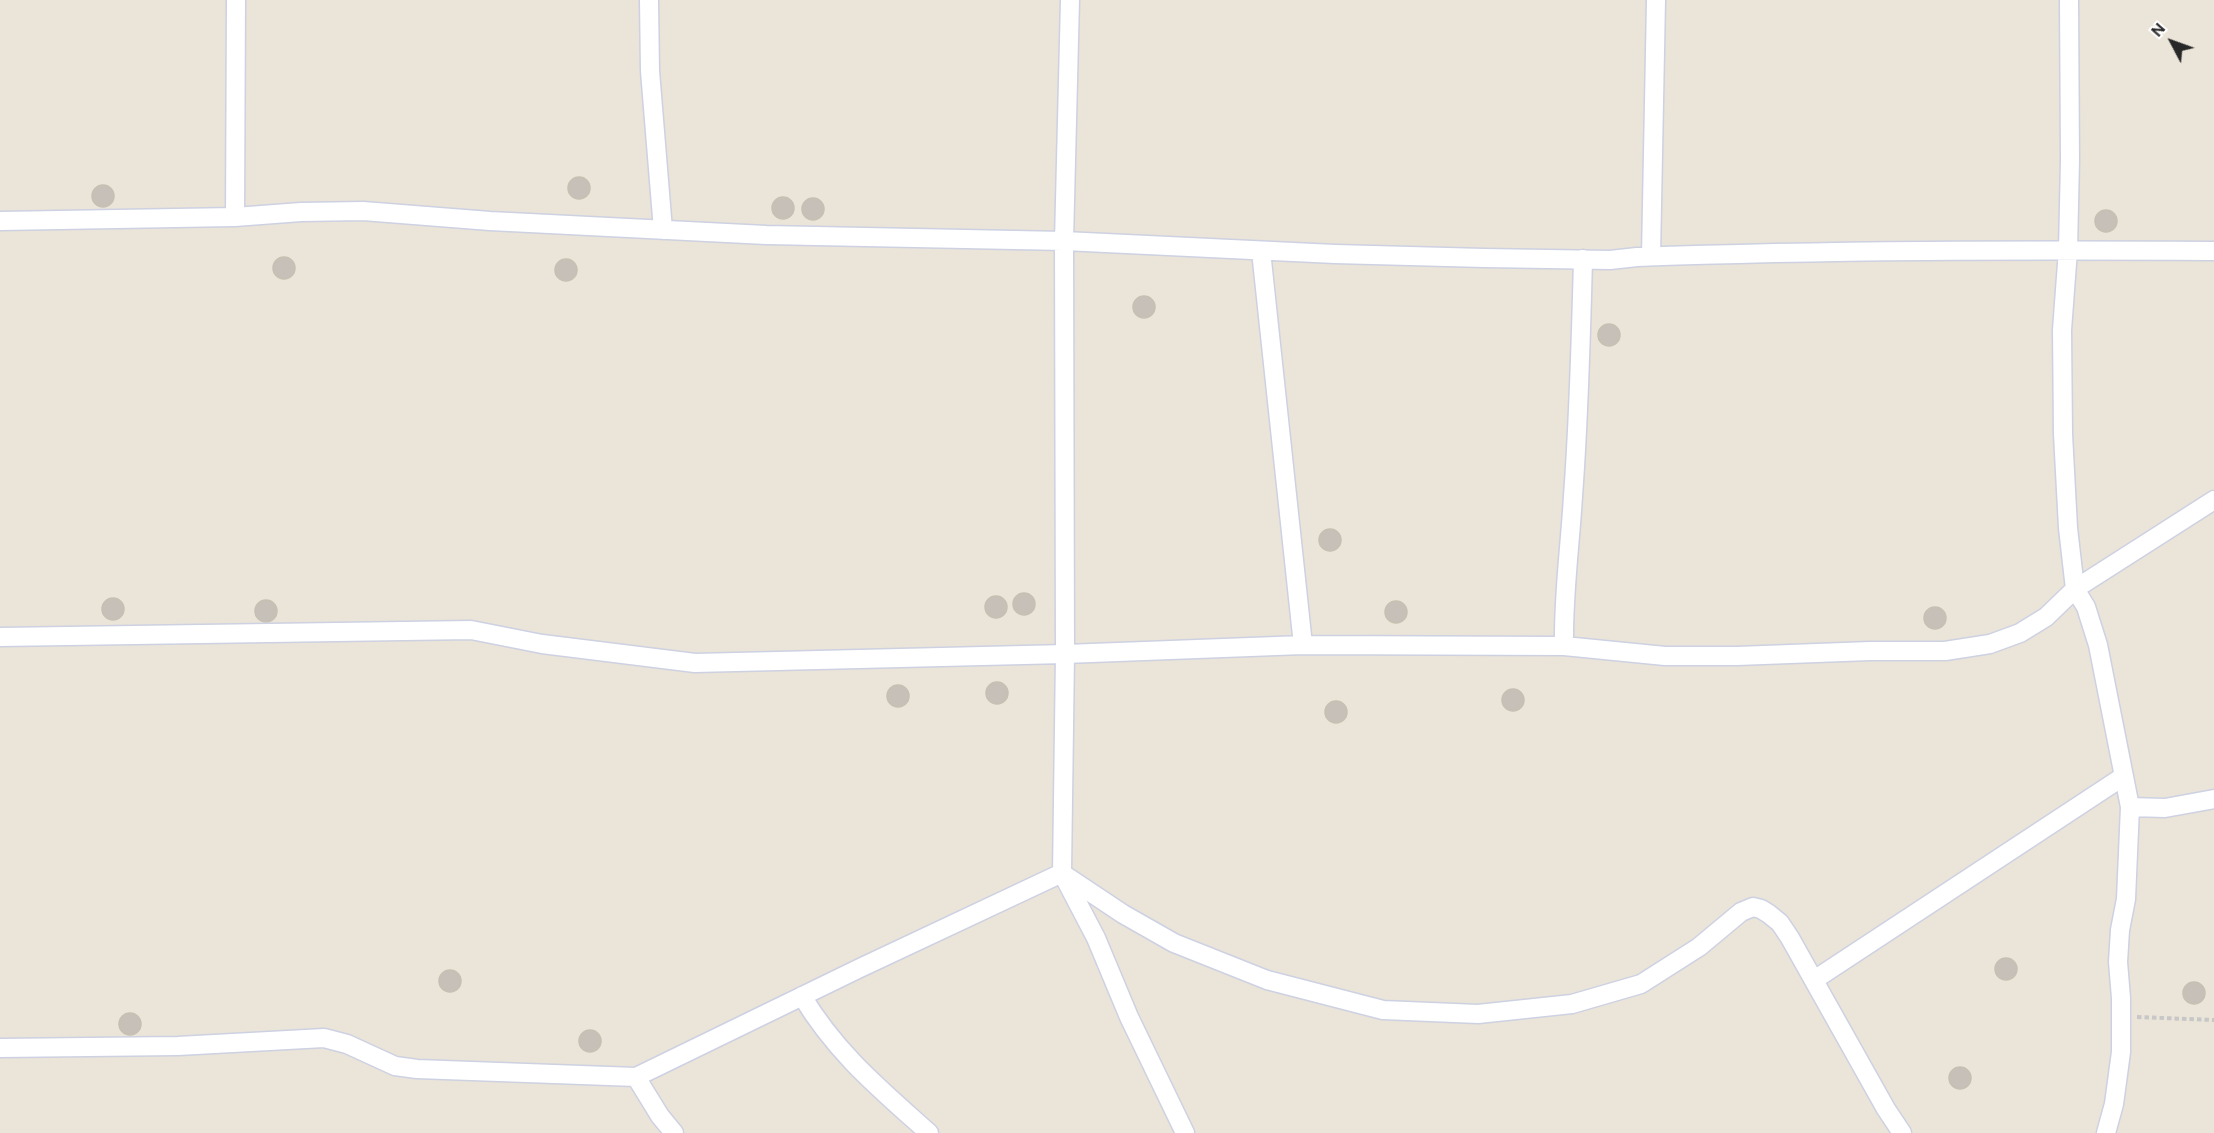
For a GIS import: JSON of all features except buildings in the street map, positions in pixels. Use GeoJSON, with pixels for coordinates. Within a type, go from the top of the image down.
{"type":"FeatureCollection","features":[{"type":"Feature","properties":{"kind":"street"},"geometry":{"type":"LineString","coordinates":[[236,0],[236,217]]}},
{"type":"Feature","properties":{"kind":"street"},"geometry":{"type":"LineString","coordinates":[[649,0],[650,71],[663,230]]}},
{"type":"Feature","properties":{"kind":"street"},"geometry":{"type":"LineString","coordinates":[[1070,0],[1064,241],[1065,654],[1062,873],[1096,938],[1130,1017],[1185,1133]]}},
{"type":"Feature","properties":{"kind":"street"},"geometry":{"type":"LineString","coordinates":[[1651,256],[1656,0]]}},
{"type":"Feature","properties":{"kind":"street"},"geometry":{"type":"LineString","coordinates":[[2069,0],[2071,126],[2068,250],[2062,330],[2067,528],[2075,590],[2086,607],[2098,645],[2130,807],[2126,899],[2120,930],[2118,962],[2121,1052],[2114,1104],[2106,1133]]}},
{"type":"Feature","properties":{"kind":"street"},"geometry":{"type":"LineString","coordinates":[[0,221],[236,217],[301,212],[363,211],[766,235],[1064,241],[1261,251],[1583,260],[1805,252],[2214,251]]}},
{"type":"Feature","properties":{"kind":"street"},"geometry":{"type":"LineString","coordinates":[[1261,251],[1303,645]]}},
{"type":"Feature","properties":{"kind":"street"},"geometry":{"type":"LineString","coordinates":[[1564,646],[1563,603],[1580,400],[1583,260]]}},
{"type":"Feature","properties":{"kind":"street"},"geometry":{"type":"LineString","coordinates":[[0,637],[471,630],[542,644],[695,663],[1065,654],[1303,645],[1564,646],[1665,656],[1945,651],[1990,644],[2020,633],[2046,617],[2075,590],[2214,500]]}},
{"type":"Feature","properties":{"kind":"street"},"geometry":{"type":"LineString","coordinates":[[1814,980],[2124,776]]}},
{"type":"Feature","properties":{"kind":"street"},"geometry":{"type":"LineString","coordinates":[[2130,807],[2165,808],[2214,799]]}},
{"type":"Feature","properties":{"kind":"street"},"geometry":{"type":"LineString","coordinates":[[1062,873],[1123,914],[1174,943],[1267,980],[1383,1010],[1478,1014],[1572,1004],[1641,984],[1699,946],[1741,912],[1753,907],[1761,909],[1780,923],[1886,1110],[1902,1133]]}},
{"type":"Feature","properties":{"kind":"street"},"geometry":{"type":"LineString","coordinates":[[0,1048],[178,1046],[324,1038],[347,1044],[395,1066],[417,1069],[636,1077],[1062,873]]}},
{"type":"Feature","properties":{"kind":"street"},"geometry":{"type":"LineString","coordinates":[[802,996],[814,1017],[839,1049],[929,1133]]}},
{"type":"Feature","properties":{"kind":"street"},"geometry":{"type":"LineString","coordinates":[[636,1077],[660,1116],[674,1133]]}},
{"type":"Feature","properties":{"kind":"path"},"geometry":{"type":"LineString","coordinates":[[2121,1017],[2214,1020]]}}]}
